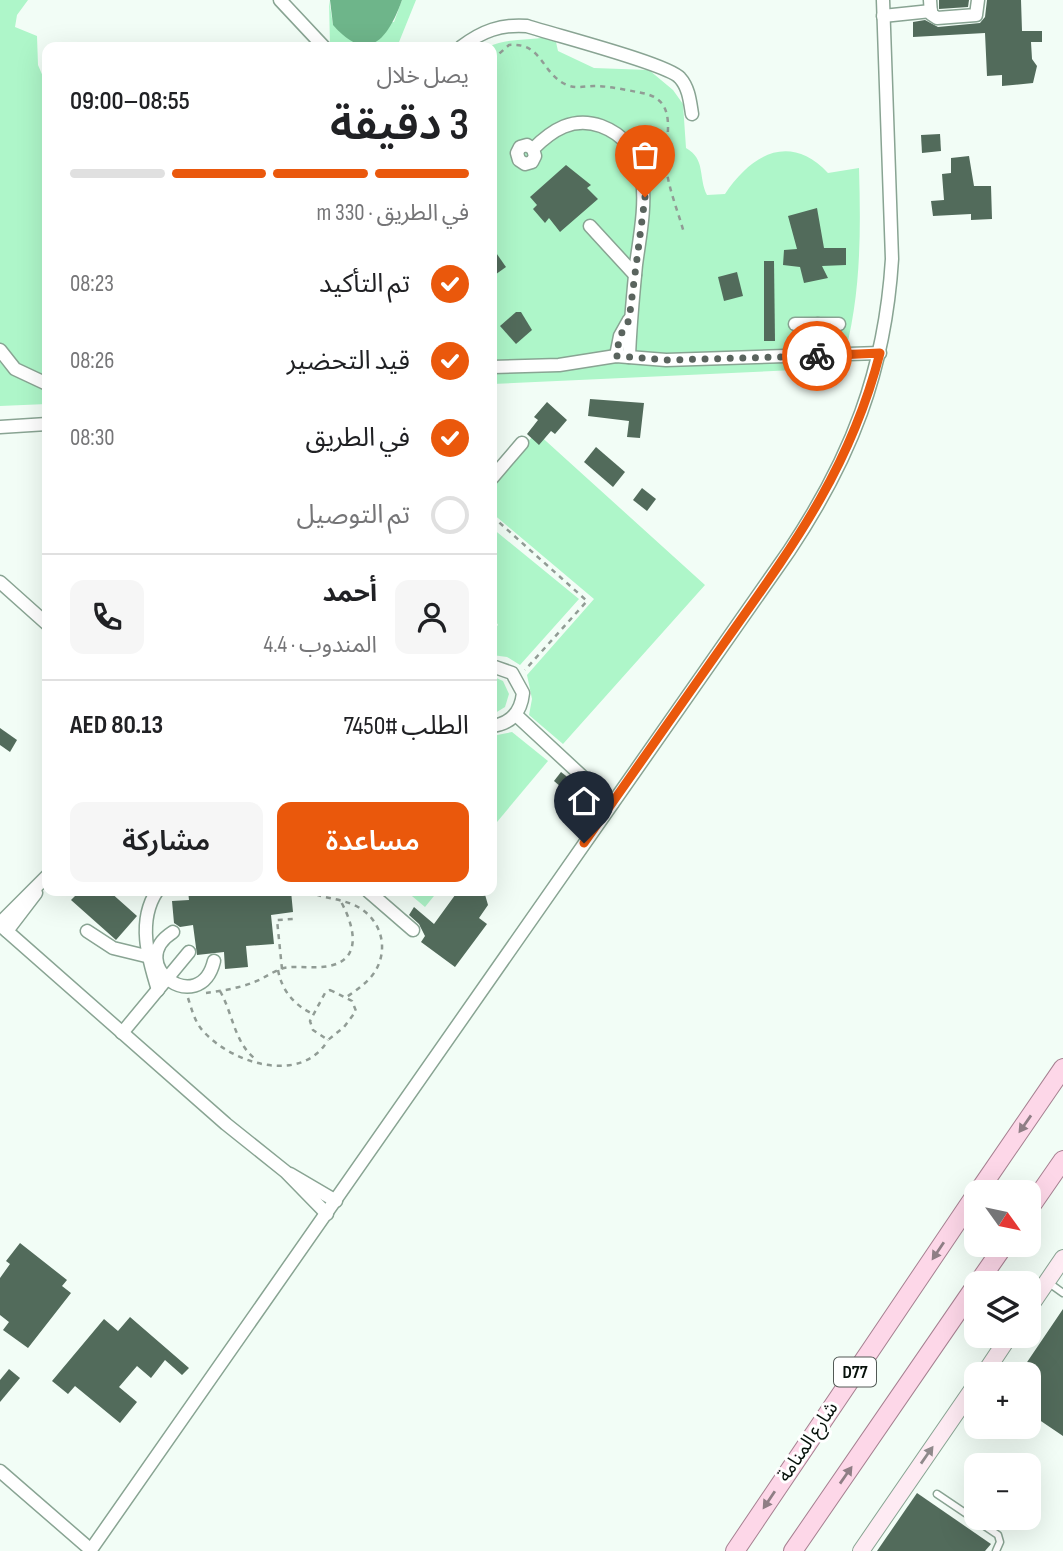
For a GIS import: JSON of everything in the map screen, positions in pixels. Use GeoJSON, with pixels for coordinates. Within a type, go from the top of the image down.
{"type":"FeatureCollection","features":[{"type":"Feature","properties":{"kind":"main road","name":"شارع المنامة"},"geometry":{"type":"LineString","coordinates":[[986,1180],[1057,1081],[1063,1068]]}},
{"type":"Feature","properties":{"kind":"main road"},"geometry":{"type":"LineString","coordinates":[[1041,1192],[1063,1160]]}},
{"type":"Feature","properties":{"kind":"main road","name":"شارع المنامة"},"geometry":{"type":"LineString","coordinates":[[734,1551],[964,1212]]}},
{"type":"Feature","properties":{"kind":"main road","name":"D77"},"geometry":{"type":"LineString","coordinates":[[793,1551],[964,1303]]}},
{"type":"Feature","properties":{"kind":"street"},"geometry":{"type":"LineString","coordinates":[[280,0],[319,42]]}},
{"type":"Feature","properties":{"kind":"street"},"geometry":{"type":"LineString","coordinates":[[0,1471],[91,1551],[789,551],[828,490],[859,424],[880,353],[892,259],[883,0]]}},
{"type":"Feature","properties":{"kind":"street"},"geometry":{"type":"LineString","coordinates":[[883,16],[930,6],[937,18],[976,15],[983,3]]}},
{"type":"Feature","properties":{"kind":"street"},"geometry":{"type":"LineString","coordinates":[[468,42],[497,27],[527,26],[655,63],[679,77],[688,93],[692,114]]}},
{"type":"Feature","properties":{"kind":"street"},"geometry":{"type":"LineString","coordinates":[[533,149],[554,131],[581,123],[608,130],[624,142],[640,168],[645,197],[629,320],[620,336],[622,356]]}},
{"type":"Feature","properties":{"kind":"street"},"geometry":{"type":"LineString","coordinates":[[590,226],[635,275]]}},
{"type":"Feature","properties":{"kind":"street"},"geometry":{"type":"LineString","coordinates":[[794,324],[839,324]]}},
{"type":"Feature","properties":{"kind":"street"},"geometry":{"type":"LineString","coordinates":[[818,324],[821,356]]}},
{"type":"Feature","properties":{"kind":"street"},"geometry":{"type":"LineString","coordinates":[[0,350],[15,369],[42,382]]}},
{"type":"Feature","properties":{"kind":"street"},"geometry":{"type":"LineString","coordinates":[[497,367],[559,365],[622,356],[666,360],[880,353]]}},
{"type":"Feature","properties":{"kind":"street"},"geometry":{"type":"LineString","coordinates":[[0,427],[42,424]]}},
{"type":"Feature","properties":{"kind":"street"},"geometry":{"type":"LineString","coordinates":[[497,472],[523,443]]}},
{"type":"Feature","properties":{"kind":"street"},"geometry":{"type":"LineString","coordinates":[[0,582],[42,620]]}},
{"type":"Feature","properties":{"kind":"street"},"geometry":{"type":"LineString","coordinates":[[497,667],[505,668],[517,679],[523,694],[516,715],[497,725]]}},
{"type":"Feature","properties":{"kind":"street"},"geometry":{"type":"LineString","coordinates":[[516,715],[612,804]]}},
{"type":"Feature","properties":{"kind":"street"},"geometry":{"type":"LineString","coordinates":[[42,881],[2,927],[286,1172],[327,1214]]}},
{"type":"Feature","properties":{"kind":"street"},"geometry":{"type":"LineString","coordinates":[[155,896],[146,916],[149,957],[158,990]]}},
{"type":"Feature","properties":{"kind":"street"},"geometry":{"type":"LineString","coordinates":[[374,896],[413,930]]}},
{"type":"Feature","properties":{"kind":"street"},"geometry":{"type":"LineString","coordinates":[[88,932],[113,948],[149,957]]}},
{"type":"Feature","properties":{"kind":"street"},"geometry":{"type":"LineString","coordinates":[[173,932],[162,941],[157,954],[159,968],[167,980],[185,989],[205,979],[214,961]]}},
{"type":"Feature","properties":{"kind":"street"},"geometry":{"type":"LineString","coordinates":[[122,1033],[189,953]]}},
{"type":"Feature","properties":{"kind":"street"},"geometry":{"type":"LineString","coordinates":[[286,1172],[316,1186],[336,1201]]}},
{"type":"Feature","properties":{"kind":"street"},"geometry":{"type":"LineString","coordinates":[[1041,1291],[1063,1258]]}},
{"type":"Feature","properties":{"kind":"street"},"geometry":{"type":"LineString","coordinates":[[861,1551],[964,1401]]}},
{"type":"Feature","properties":{"kind":"lane"},"geometry":{"type":"LineString","coordinates":[[1047,1282],[1063,1293]]}},
{"type":"Feature","properties":{"kind":"lane"},"geometry":{"type":"LineString","coordinates":[[937,1494],[998,1535],[1000,1542],[996,1551]]}},
{"type":"Feature","properties":{"kind":"path"},"geometry":{"type":"LineString","coordinates":[[497,56],[509,45],[529,46],[537,52],[553,75],[568,86],[595,86],[642,93],[660,102],[669,120],[666,164],[684,233]]}},
{"type":"Feature","properties":{"kind":"path"},"geometry":{"type":"LineString","coordinates":[[497,520],[587,601],[517,679]]}},
{"type":"Feature","properties":{"kind":"path"},"geometry":{"type":"LineString","coordinates":[[325,896],[356,906],[371,918],[383,941],[382,957],[376,971],[345,998]]}},
{"type":"Feature","properties":{"kind":"path"},"geometry":{"type":"LineString","coordinates":[[185,989],[203,993],[250,984],[280,970],[325,967],[345,958],[354,933],[351,920],[340,900]]}},
{"type":"Feature","properties":{"kind":"path"},"geometry":{"type":"LineString","coordinates":[[293,919],[277,920],[283,986],[292,1000],[313,1014]]}},
{"type":"Feature","properties":{"kind":"path"},"geometry":{"type":"LineString","coordinates":[[185,989],[195,1020],[203,1032],[231,1052],[281,1066],[298,1066],[316,1056],[356,1011],[354,1004],[327,991],[313,1014],[310,1027],[328,1040]]}},
{"type":"Feature","properties":{"kind":"path"},"geometry":{"type":"LineString","coordinates":[[220,989],[232,1013],[241,1046],[256,1060]]}},
{"type":"Feature","properties":{"kind":"shaded area"},"geometry":{"type":"Polygon","coordinates":[[[0,0],[28,0],[17,15],[15,27],[37,36],[38,65],[42,74],[42,404],[0,406],[0,0]]]}},
{"type":"Feature","properties":{"kind":"shaded area"},"geometry":{"type":"Polygon","coordinates":[[[329,0],[333,25],[394,22],[402,0],[416,0],[399,42],[330,42],[329,0]]]}},
{"type":"Feature","properties":{"kind":"shaded area"},"geometry":{"type":"Polygon","coordinates":[[[330,0],[402,0],[390,26],[375,42],[355,42],[345,37],[333,25],[330,0]]]}},
{"type":"Feature","properties":{"kind":"shaded area"},"geometry":{"type":"Polygon","coordinates":[[[547,37],[556,42],[558,51],[594,68],[649,70],[673,90],[683,104],[686,148],[699,163],[707,195],[725,194],[735,180],[759,159],[785,151],[813,161],[828,173],[859,168],[860,219],[856,293],[841,368],[497,384],[497,44],[547,37]]]}},
{"type":"Feature","properties":{"kind":"shaded area"},"geometry":{"type":"Polygon","coordinates":[[[536,432],[705,585],[563,744],[529,715],[532,699],[527,675],[594,599],[497,517],[497,480],[536,432]]]}},
{"type":"Feature","properties":{"kind":"shaded area"},"geometry":{"type":"Polygon","coordinates":[[[497,532],[579,599],[520,665],[507,657],[497,656],[497,532]]]}},
{"type":"Feature","properties":{"kind":"shaded area"},"geometry":{"type":"Polygon","coordinates":[[[497,678],[503,681],[509,694],[505,707],[497,712],[497,678]]]}},
{"type":"Feature","properties":{"kind":"shaded area"},"geometry":{"type":"Polygon","coordinates":[[[512,732],[548,761],[497,822],[497,735],[512,732]]]}},
{"type":"Feature","properties":{"kind":"shaded area"},"geometry":{"type":"Polygon","coordinates":[[[412,896],[434,896],[425,907],[412,896]]]}},
{"type":"Feature","properties":{"kind":"building"},"geometry":{"type":"Polygon","coordinates":[[[939,0],[969,0],[968,7],[939,9],[939,0]]]}},
{"type":"Feature","properties":{"kind":"building"},"geometry":{"type":"Polygon","coordinates":[[[987,0],[1021,0],[1022,31],[1042,31],[1042,42],[1031,42],[1032,59],[1037,66],[1033,83],[1002,86],[1002,75],[987,76],[985,33],[913,37],[913,22],[925,20],[938,27],[980,23],[985,17],[987,0]]]}},
{"type":"Feature","properties":{"kind":"building"},"geometry":{"type":"Polygon","coordinates":[[[940,134],[941,151],[922,153],[921,135],[940,134]]]}},
{"type":"Feature","properties":{"kind":"building"},"geometry":{"type":"Polygon","coordinates":[[[969,156],[974,186],[991,186],[992,219],[971,220],[971,214],[933,216],[931,201],[944,200],[942,174],[951,173],[951,158],[969,156]]]}},
{"type":"Feature","properties":{"kind":"building"},"geometry":{"type":"Polygon","coordinates":[[[566,165],[591,185],[587,188],[598,199],[560,232],[549,218],[545,223],[533,209],[537,205],[530,197],[566,165]]]}},
{"type":"Feature","properties":{"kind":"building"},"geometry":{"type":"Polygon","coordinates":[[[817,208],[824,248],[846,248],[846,265],[822,266],[828,278],[804,283],[800,267],[783,265],[784,250],[797,249],[788,216],[817,208]]]}},
{"type":"Feature","properties":{"kind":"building"},"geometry":{"type":"Polygon","coordinates":[[[497,254],[506,267],[497,273],[497,254]]]}},
{"type":"Feature","properties":{"kind":"building"},"geometry":{"type":"Polygon","coordinates":[[[764,261],[774,261],[775,341],[764,341],[764,261]]]}},
{"type":"Feature","properties":{"kind":"building"},"geometry":{"type":"Polygon","coordinates":[[[737,272],[743,296],[724,301],[718,277],[737,272]]]}},
{"type":"Feature","properties":{"kind":"building"},"geometry":{"type":"Polygon","coordinates":[[[516,312],[521,312],[532,330],[516,344],[500,326],[516,312]]]}},
{"type":"Feature","properties":{"kind":"building"},"geometry":{"type":"Polygon","coordinates":[[[590,399],[644,403],[640,438],[627,437],[629,421],[588,416],[590,399]]]}},
{"type":"Feature","properties":{"kind":"building"},"geometry":{"type":"Polygon","coordinates":[[[547,402],[567,420],[555,434],[551,431],[539,445],[527,434],[538,420],[534,417],[547,402]]]}},
{"type":"Feature","properties":{"kind":"building"},"geometry":{"type":"Polygon","coordinates":[[[596,447],[625,472],[613,487],[584,462],[596,447]]]}},
{"type":"Feature","properties":{"kind":"building"},"geometry":{"type":"Polygon","coordinates":[[[642,488],[656,499],[647,511],[633,500],[642,488]]]}},
{"type":"Feature","properties":{"kind":"building"},"geometry":{"type":"Polygon","coordinates":[[[0,728],[17,740],[10,752],[0,745],[0,728]]]}},
{"type":"Feature","properties":{"kind":"building"},"geometry":{"type":"Polygon","coordinates":[[[561,772],[575,783],[568,793],[554,781],[561,772]]]}},
{"type":"Feature","properties":{"kind":"building"},"geometry":{"type":"Polygon","coordinates":[[[75,896],[115,896],[137,916],[116,940],[71,900],[75,896]]]}},
{"type":"Feature","properties":{"kind":"building"},"geometry":{"type":"Polygon","coordinates":[[[189,896],[291,896],[293,912],[271,915],[274,944],[246,946],[248,967],[225,969],[224,952],[197,955],[193,925],[180,927],[174,923],[172,901],[189,900],[189,896]]]}},
{"type":"Feature","properties":{"kind":"building"},"geometry":{"type":"Polygon","coordinates":[[[454,896],[485,896],[488,905],[479,918],[487,924],[455,967],[421,942],[425,936],[419,924],[409,915],[414,907],[434,924],[454,896]]]}},
{"type":"Feature","properties":{"kind":"building"},"geometry":{"type":"Polygon","coordinates":[[[20,1243],[67,1280],[62,1286],[71,1293],[28,1348],[3,1330],[9,1322],[0,1315],[0,1278],[10,1264],[6,1261],[20,1243]]]}},
{"type":"Feature","properties":{"kind":"building"},"geometry":{"type":"Polygon","coordinates":[[[1063,1309],[1063,1436],[1041,1421],[1041,1362],[1027,1362],[1037,1348],[1041,1348],[1041,1342],[1063,1309]]]}},
{"type":"Feature","properties":{"kind":"building"},"geometry":{"type":"Polygon","coordinates":[[[130,1317],[189,1368],[182,1375],[165,1360],[151,1378],[137,1366],[119,1387],[137,1402],[120,1423],[75,1386],[68,1394],[52,1381],[104,1319],[118,1331],[130,1317]]]}},
{"type":"Feature","properties":{"kind":"building"},"geometry":{"type":"Polygon","coordinates":[[[9,1369],[20,1378],[0,1402],[0,1380],[9,1369]]]}},
{"type":"Feature","properties":{"kind":"building"},"geometry":{"type":"Polygon","coordinates":[[[917,1493],[964,1525],[964,1530],[971,1530],[991,1544],[985,1551],[877,1551],[917,1493]]]}},
{"type":"Feature","properties":{"kind":"way so far"},"geometry":{"type":"LineString","coordinates":[[645,197],[629,320],[620,336],[616,356],[648,360],[817,356]]}},
{"type":"Feature","properties":{"kind":"route"},"geometry":{"type":"LineString","coordinates":[[584,843],[810,521],[845,457],[871,389],[880,353],[817,356]]}}]}
